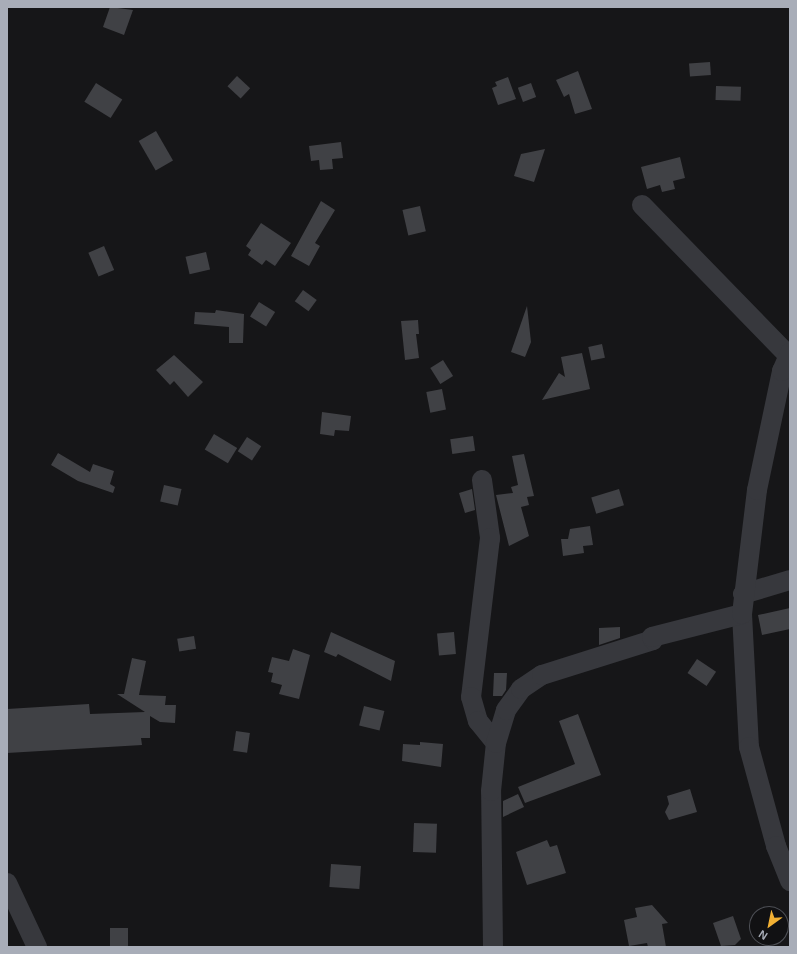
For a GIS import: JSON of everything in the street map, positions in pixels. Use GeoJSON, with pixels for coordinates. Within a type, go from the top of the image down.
{"type":"FeatureCollection","features":[{"type":"Feature","properties":{"kind":"street"},"geometry":{"type":"LineString","coordinates":[[642,205],[789,354],[762,463],[743,594],[742,614],[749,747],[776,846],[790,881]]}},
{"type":"Feature","properties":{"kind":"street"},"geometry":{"type":"LineString","coordinates":[[482,480],[490,538],[471,696],[478,720],[496,743]]}},
{"type":"Feature","properties":{"kind":"street"},"geometry":{"type":"LineString","coordinates":[[743,594],[790,580]]}},
{"type":"Feature","properties":{"kind":"street"},"geometry":{"type":"LineString","coordinates":[[493,947],[491,791],[496,743],[506,710],[528,683],[576,663],[577,667],[653,640],[652,637],[742,614]]}},
{"type":"Feature","properties":{"kind":"street"},"geometry":{"type":"LineString","coordinates":[[7,883],[37,947]]}},
{"type":"Feature","properties":{"kind":"building"},"geometry":{"type":"Polygon","coordinates":[[[110,7],[133,10],[124,35],[103,27],[110,7]]]}},
{"type":"Feature","properties":{"kind":"building"},"geometry":{"type":"Polygon","coordinates":[[[710,62],[711,75],[690,76],[689,63],[710,62]]]}},
{"type":"Feature","properties":{"kind":"building"},"geometry":{"type":"Polygon","coordinates":[[[578,71],[592,109],[575,114],[569,94],[564,97],[556,80],[578,71]]]}},
{"type":"Feature","properties":{"kind":"building"},"geometry":{"type":"Polygon","coordinates":[[[237,76],[250,88],[241,99],[227,86],[237,76]]]}},
{"type":"Feature","properties":{"kind":"building"},"geometry":{"type":"Polygon","coordinates":[[[508,77],[516,99],[498,105],[492,88],[497,86],[495,82],[508,77]]]}},
{"type":"Feature","properties":{"kind":"building"},"geometry":{"type":"Polygon","coordinates":[[[96,83],[122,99],[111,118],[84,102],[96,83]]]}},
{"type":"Feature","properties":{"kind":"building"},"geometry":{"type":"Polygon","coordinates":[[[531,83],[536,97],[523,102],[518,88],[531,83]]]}},
{"type":"Feature","properties":{"kind":"building"},"geometry":{"type":"Polygon","coordinates":[[[716,86],[741,87],[740,101],[716,100],[716,86]]]}},
{"type":"Feature","properties":{"kind":"building"},"geometry":{"type":"Polygon","coordinates":[[[156,131],[173,160],[156,170],[139,141],[156,131]]]}},
{"type":"Feature","properties":{"kind":"building"},"geometry":{"type":"Polygon","coordinates":[[[341,142],[343,158],[332,159],[333,169],[320,170],[319,160],[311,161],[309,146],[341,142]]]}},
{"type":"Feature","properties":{"kind":"building"},"geometry":{"type":"Polygon","coordinates":[[[545,149],[534,182],[514,176],[521,154],[545,149]]]}},
{"type":"Feature","properties":{"kind":"building"},"geometry":{"type":"Polygon","coordinates":[[[680,157],[685,178],[673,181],[675,189],[662,192],[660,185],[647,189],[641,167],[680,157]]]}},
{"type":"Feature","properties":{"kind":"building"},"geometry":{"type":"Polygon","coordinates":[[[321,201],[335,210],[315,243],[320,246],[309,266],[291,256],[321,201]]]}},
{"type":"Feature","properties":{"kind":"building"},"geometry":{"type":"Polygon","coordinates":[[[420,206],[426,231],[408,235],[402,210],[420,206]]]}},
{"type":"Feature","properties":{"kind":"building"},"geometry":{"type":"Polygon","coordinates":[[[261,223],[291,243],[275,266],[266,260],[262,265],[248,255],[251,250],[246,246],[261,223]]]}},
{"type":"Feature","properties":{"kind":"building"},"geometry":{"type":"Polygon","coordinates":[[[104,246],[114,270],[99,277],[88,253],[104,246]]]}},
{"type":"Feature","properties":{"kind":"building"},"geometry":{"type":"Polygon","coordinates":[[[206,252],[210,270],[190,274],[186,257],[206,252]]]}},
{"type":"Feature","properties":{"kind":"building"},"geometry":{"type":"Polygon","coordinates":[[[303,290],[317,300],[309,311],[295,301],[303,290]]]}},
{"type":"Feature","properties":{"kind":"building"},"geometry":{"type":"Polygon","coordinates":[[[259,302],[275,312],[266,326],[250,316],[259,302]]]}},
{"type":"Feature","properties":{"kind":"building"},"geometry":{"type":"Polygon","coordinates":[[[527,306],[531,342],[525,357],[511,352],[527,306]]]}},
{"type":"Feature","properties":{"kind":"building"},"geometry":{"type":"Polygon","coordinates":[[[216,310],[244,314],[243,343],[229,343],[229,327],[194,324],[195,312],[215,313],[216,310]]]}},
{"type":"Feature","properties":{"kind":"building"},"geometry":{"type":"Polygon","coordinates":[[[418,320],[419,334],[416,334],[419,358],[405,360],[401,321],[418,320]]]}},
{"type":"Feature","properties":{"kind":"building"},"geometry":{"type":"Polygon","coordinates":[[[602,344],[605,358],[591,361],[588,347],[602,344]]]}},
{"type":"Feature","properties":{"kind":"building"},"geometry":{"type":"Polygon","coordinates":[[[582,353],[590,389],[542,400],[559,373],[565,377],[561,357],[582,353]]]}},
{"type":"Feature","properties":{"kind":"building"},"geometry":{"type":"Polygon","coordinates":[[[174,355],[203,382],[188,397],[174,381],[170,385],[156,370],[174,355]]]}},
{"type":"Feature","properties":{"kind":"building"},"geometry":{"type":"Polygon","coordinates":[[[443,360],[453,376],[440,384],[430,368],[443,360]]]}},
{"type":"Feature","properties":{"kind":"building"},"geometry":{"type":"Polygon","coordinates":[[[442,389],[446,410],[430,413],[426,392],[442,389]]]}},
{"type":"Feature","properties":{"kind":"building"},"geometry":{"type":"Polygon","coordinates":[[[322,412],[351,416],[349,431],[335,430],[334,436],[320,434],[322,412]]]}},
{"type":"Feature","properties":{"kind":"building"},"geometry":{"type":"Polygon","coordinates":[[[214,434],[237,448],[228,463],[205,449],[214,434]]]}},
{"type":"Feature","properties":{"kind":"building"},"geometry":{"type":"Polygon","coordinates":[[[473,436],[475,451],[452,454],[450,439],[473,436]]]}},
{"type":"Feature","properties":{"kind":"building"},"geometry":{"type":"Polygon","coordinates":[[[247,437],[261,446],[252,461],[238,451],[247,437]]]}},
{"type":"Feature","properties":{"kind":"building"},"geometry":{"type":"Polygon","coordinates":[[[58,453],[90,472],[93,464],[114,471],[110,484],[115,487],[113,493],[78,481],[51,465],[58,453]]]}},
{"type":"Feature","properties":{"kind":"building"},"geometry":{"type":"Polygon","coordinates":[[[524,454],[534,496],[527,497],[529,505],[521,507],[529,536],[509,546],[496,495],[513,493],[511,487],[518,485],[512,456],[524,454]]]}},
{"type":"Feature","properties":{"kind":"building"},"geometry":{"type":"Polygon","coordinates":[[[164,485],[182,489],[178,506],[160,502],[164,485]]]}},
{"type":"Feature","properties":{"kind":"building"},"geometry":{"type":"Polygon","coordinates":[[[472,489],[475,510],[465,513],[459,493],[472,489]]]}},
{"type":"Feature","properties":{"kind":"building"},"geometry":{"type":"Polygon","coordinates":[[[619,489],[624,505],[596,514],[591,497],[619,489]]]}},
{"type":"Feature","properties":{"kind":"building"},"geometry":{"type":"Polygon","coordinates":[[[590,526],[593,545],[583,546],[584,553],[563,556],[561,539],[568,539],[570,529],[590,526]]]}},
{"type":"Feature","properties":{"kind":"building"},"geometry":{"type":"Polygon","coordinates":[[[790,608],[790,629],[762,635],[758,615],[790,608]]]}},
{"type":"Feature","properties":{"kind":"building"},"geometry":{"type":"Polygon","coordinates":[[[620,627],[620,638],[599,645],[599,628],[620,627]]]}},
{"type":"Feature","properties":{"kind":"building"},"geometry":{"type":"Polygon","coordinates":[[[331,632],[395,661],[391,681],[338,654],[336,657],[324,652],[331,632]]]}},
{"type":"Feature","properties":{"kind":"building"},"geometry":{"type":"Polygon","coordinates":[[[454,632],[456,654],[439,655],[437,633],[454,632]]]}},
{"type":"Feature","properties":{"kind":"building"},"geometry":{"type":"Polygon","coordinates":[[[194,636],[196,649],[179,651],[177,639],[194,636]]]}},
{"type":"Feature","properties":{"kind":"building"},"geometry":{"type":"Polygon","coordinates":[[[293,649],[310,655],[299,699],[279,694],[282,685],[271,682],[273,673],[268,672],[272,657],[289,661],[293,649]]]}},
{"type":"Feature","properties":{"kind":"building"},"geometry":{"type":"Polygon","coordinates":[[[132,658],[146,661],[139,695],[166,696],[165,705],[176,705],[175,723],[160,722],[150,716],[150,738],[141,738],[142,745],[7,753],[7,709],[89,704],[90,714],[145,712],[117,694],[124,694],[132,658]]]}},
{"type":"Feature","properties":{"kind":"building"},"geometry":{"type":"Polygon","coordinates":[[[697,659],[716,672],[707,686],[687,673],[697,659]]]}},
{"type":"Feature","properties":{"kind":"building"},"geometry":{"type":"Polygon","coordinates":[[[494,673],[507,673],[506,690],[502,696],[493,696],[494,673]]]}},
{"type":"Feature","properties":{"kind":"building"},"geometry":{"type":"Polygon","coordinates":[[[364,706],[384,711],[380,730],[359,725],[364,706]]]}},
{"type":"Feature","properties":{"kind":"building"},"geometry":{"type":"Polygon","coordinates":[[[578,714],[601,775],[525,803],[518,787],[575,764],[559,721],[578,714]]]}},
{"type":"Feature","properties":{"kind":"building"},"geometry":{"type":"Polygon","coordinates":[[[236,731],[250,733],[247,753],[233,751],[236,731]]]}},
{"type":"Feature","properties":{"kind":"building"},"geometry":{"type":"Polygon","coordinates":[[[420,742],[443,744],[441,767],[402,761],[403,744],[420,745],[420,742]]]}},
{"type":"Feature","properties":{"kind":"building"},"geometry":{"type":"Polygon","coordinates":[[[690,789],[697,812],[669,820],[665,812],[669,804],[667,796],[690,789]]]}},
{"type":"Feature","properties":{"kind":"building"},"geometry":{"type":"Polygon","coordinates":[[[518,794],[524,807],[503,817],[503,801],[518,794]]]}},
{"type":"Feature","properties":{"kind":"building"},"geometry":{"type":"Polygon","coordinates":[[[414,823],[437,824],[436,853],[413,852],[414,823]]]}},
{"type":"Feature","properties":{"kind":"building"},"geometry":{"type":"Polygon","coordinates":[[[547,840],[550,847],[557,845],[566,873],[527,885],[516,852],[547,840]]]}},
{"type":"Feature","properties":{"kind":"building"},"geometry":{"type":"Polygon","coordinates":[[[331,864],[361,866],[359,889],[329,887],[331,864]]]}},
{"type":"Feature","properties":{"kind":"building"},"geometry":{"type":"Polygon","coordinates":[[[652,905],[668,923],[662,924],[666,947],[648,947],[647,943],[629,946],[624,920],[637,917],[635,908],[652,905]]]}},
{"type":"Feature","properties":{"kind":"building"},"geometry":{"type":"Polygon","coordinates":[[[733,916],[741,939],[735,945],[721,946],[713,923],[733,916]]]}},
{"type":"Feature","properties":{"kind":"building"},"geometry":{"type":"Polygon","coordinates":[[[110,928],[128,928],[128,947],[110,947],[110,928]]]}}]}
